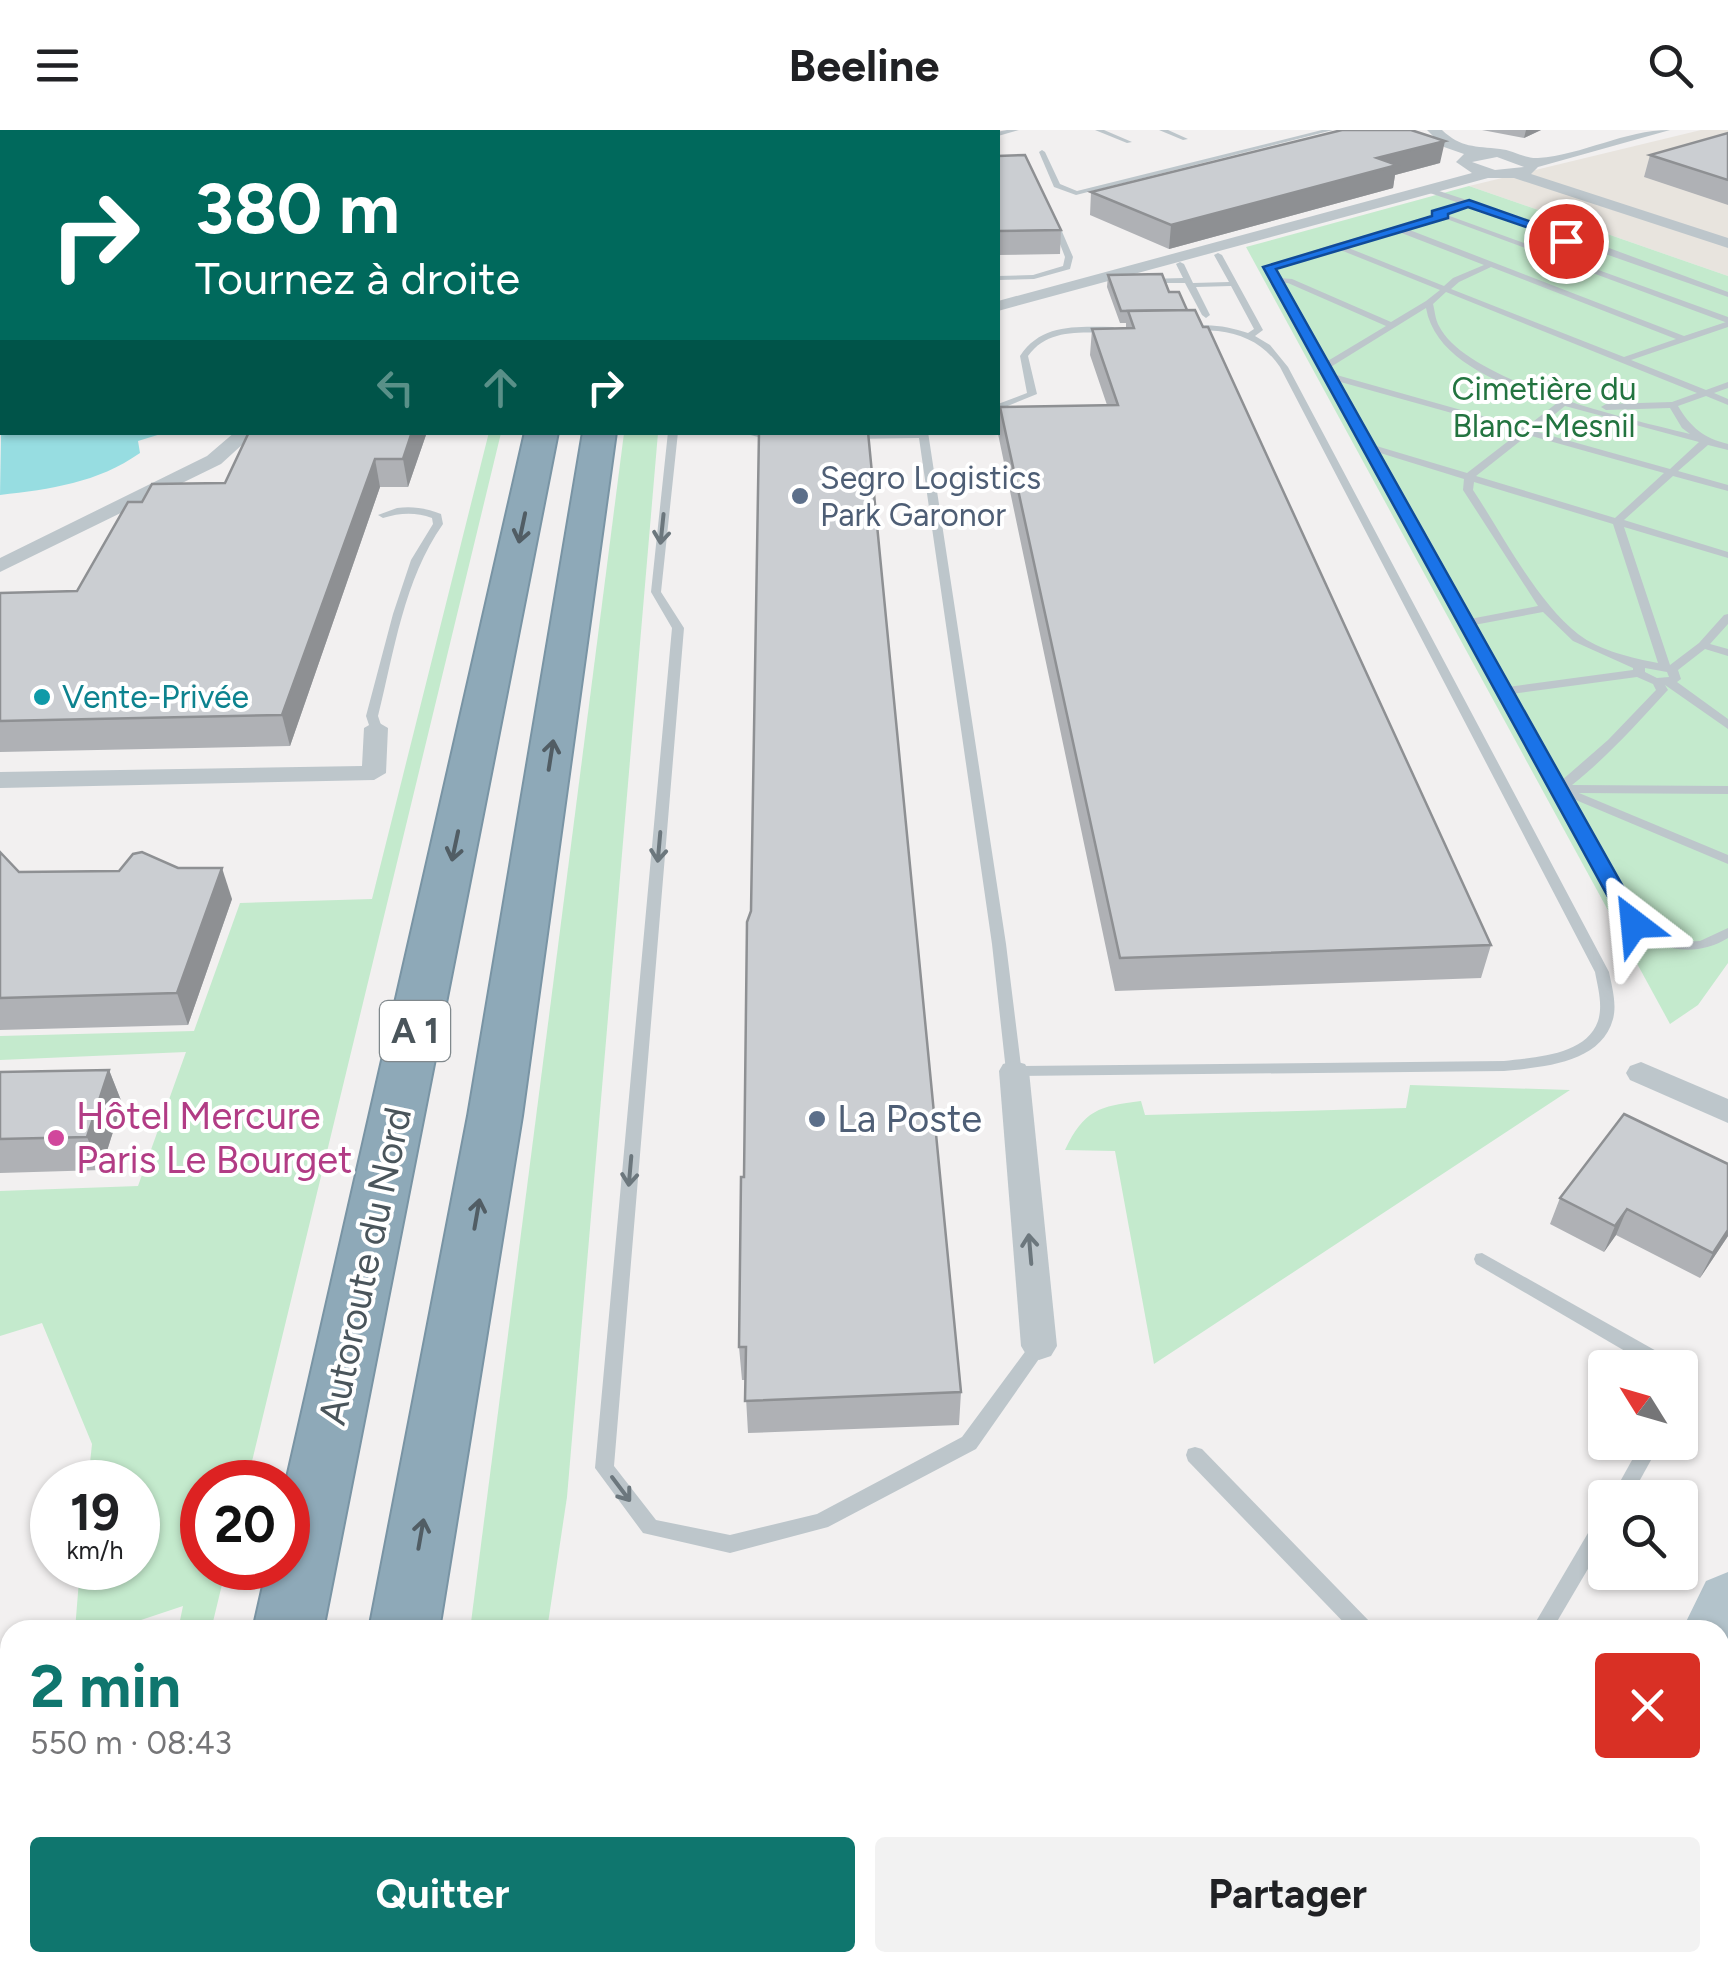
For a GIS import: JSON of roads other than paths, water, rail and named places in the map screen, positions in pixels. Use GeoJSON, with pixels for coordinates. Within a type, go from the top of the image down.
{"type":"FeatureCollection","features":[{"type":"Feature","properties":{"kind":"highway","name":"Autoroute du Nord"},"geometry":{"type":"LineString","coordinates":[[290,1620],[541,435]]}},
{"type":"Feature","properties":{"kind":"highway","name":"A 1"},"geometry":{"type":"LineString","coordinates":[[406,1620],[494,1116],[600,435]]}},
{"type":"Feature","properties":{"kind":"street"},"geometry":{"type":"LineString","coordinates":[[1434,130],[1490,174]]}},
{"type":"Feature","properties":{"kind":"street"},"geometry":{"type":"LineString","coordinates":[[1000,306],[1490,174],[1528,169],[1558,156],[1663,130]]}},
{"type":"Feature","properties":{"kind":"street"},"geometry":{"type":"LineString","coordinates":[[1418,136],[1470,160],[1528,169],[1728,243]]}},
{"type":"Feature","properties":{"kind":"street"},"geometry":{"type":"LineString","coordinates":[[1454,184],[1470,160]]}},
{"type":"Feature","properties":{"kind":"street"},"geometry":{"type":"LineString","coordinates":[[1000,325],[1122,275]]}},
{"type":"Feature","properties":{"kind":"street"},"geometry":{"type":"LineString","coordinates":[[0,566],[214,460],[243,435]]}},
{"type":"Feature","properties":{"kind":"street"},"geometry":{"type":"LineString","coordinates":[[0,780],[374,773],[376,728]]}},
{"type":"Feature","properties":{"kind":"street"},"geometry":{"type":"LineString","coordinates":[[1014,1071],[1038,1346]]}},
{"type":"Feature","properties":{"kind":"street"},"geometry":{"type":"LineString","coordinates":[[1641,1073],[1728,1112]]}},
{"type":"Feature","properties":{"kind":"lane"},"geometry":{"type":"LineString","coordinates":[[1098,130],[1129,142]]}},
{"type":"Feature","properties":{"kind":"lane"},"geometry":{"type":"LineString","coordinates":[[1162,130],[1185,138]]}},
{"type":"Feature","properties":{"kind":"lane"},"geometry":{"type":"LineString","coordinates":[[1042,152],[1058,185],[1076,193],[1330,130]]}},
{"type":"Feature","properties":{"kind":"lane"},"geometry":{"type":"LineString","coordinates":[[1430,190],[1728,296]]}},
{"type":"Feature","properties":{"kind":"lane"},"geometry":{"type":"LineString","coordinates":[[1469,204],[1436,214],[1728,322]]}},
{"type":"Feature","properties":{"kind":"lane"},"geometry":{"type":"LineString","coordinates":[[1444,216],[1269,267],[1634,924],[1658,939],[1688,949],[1710,944],[1728,932]]}},
{"type":"Feature","properties":{"kind":"lane"},"geometry":{"type":"LineString","coordinates":[[1000,278],[1034,277],[1067,266],[1069,257],[1051,218]]}},
{"type":"Feature","properties":{"kind":"lane"},"geometry":{"type":"LineString","coordinates":[[1399,229],[1684,338]]}},
{"type":"Feature","properties":{"kind":"lane"},"geometry":{"type":"LineString","coordinates":[[1338,246],[1728,402]]}},
{"type":"Feature","properties":{"kind":"lane"},"geometry":{"type":"LineString","coordinates":[[1218,255],[1259,330],[1249,336]]}},
{"type":"Feature","properties":{"kind":"lane"},"geometry":{"type":"LineString","coordinates":[[1180,264],[1206,314]]}},
{"type":"Feature","properties":{"kind":"lane"},"geometry":{"type":"LineString","coordinates":[[1327,371],[1429,303],[1456,280],[1490,265]]}},
{"type":"Feature","properties":{"kind":"lane"},"geometry":{"type":"LineString","coordinates":[[1122,275],[1234,284]]}},
{"type":"Feature","properties":{"kind":"lane"},"geometry":{"type":"LineString","coordinates":[[1276,280],[1288,281],[1393,326]]}},
{"type":"Feature","properties":{"kind":"lane"},"geometry":{"type":"LineString","coordinates":[[1429,303],[1436,330],[1456,352],[1532,392],[1728,447]]}},
{"type":"Feature","properties":{"kind":"lane"},"geometry":{"type":"LineString","coordinates":[[1624,360],[1728,322]]}},
{"type":"Feature","properties":{"kind":"lane"},"geometry":{"type":"LineString","coordinates":[[922,435],[999,944],[1014,1071],[1504,1066],[1564,1058],[1582,1050],[1597,1037],[1608,1019],[1610,997],[1602,972],[1284,366],[1269,344],[1249,336],[1217,328],[1168,328]]}},
{"type":"Feature","properties":{"kind":"lane"},"geometry":{"type":"LineString","coordinates":[[1000,406],[1032,394],[1024,356],[1041,337],[1074,330],[1134,329]]}},
{"type":"Feature","properties":{"kind":"lane"},"geometry":{"type":"LineString","coordinates":[[1327,371],[1728,488]]}},
{"type":"Feature","properties":{"kind":"lane"},"geometry":{"type":"LineString","coordinates":[[1587,408],[1673,405],[1728,386]]}},
{"type":"Feature","properties":{"kind":"lane"},"geometry":{"type":"LineString","coordinates":[[1564,402],[1469,477],[1468,490],[1545,608],[1578,639],[1639,670],[1666,675],[1728,723]]}},
{"type":"Feature","properties":{"kind":"lane"},"geometry":{"type":"LineString","coordinates":[[1673,405],[1685,426],[1706,441]]}},
{"type":"Feature","properties":{"kind":"lane"},"geometry":{"type":"LineString","coordinates":[[673,435],[656,592],[678,628],[604,1468],[650,1527],[730,1544],[820,1522],[969,1443],[1038,1346]]}},
{"type":"Feature","properties":{"kind":"lane"},"geometry":{"type":"LineString","coordinates":[[752,435],[782,438]]}},
{"type":"Feature","properties":{"kind":"lane"},"geometry":{"type":"LineString","coordinates":[[834,437],[893,435]]}},
{"type":"Feature","properties":{"kind":"lane"},"geometry":{"type":"LineString","coordinates":[[1617,521],[1706,441]]}},
{"type":"Feature","properties":{"kind":"lane"},"geometry":{"type":"LineString","coordinates":[[1368,447],[1728,556]]}},
{"type":"Feature","properties":{"kind":"lane"},"geometry":{"type":"LineString","coordinates":[[376,728],[372,716],[392,642],[424,537],[438,524],[437,516],[426,511],[397,510],[383,515]]}},
{"type":"Feature","properties":{"kind":"lane"},"geometry":{"type":"LineString","coordinates":[[1559,789],[1592,764],[1625,731],[1662,690],[1666,675],[1617,521]]}},
{"type":"Feature","properties":{"kind":"lane"},"geometry":{"type":"LineString","coordinates":[[1467,623],[1545,608]]}},
{"type":"Feature","properties":{"kind":"lane"},"geometry":{"type":"LineString","coordinates":[[1666,675],[1703,645],[1728,617]]}},
{"type":"Feature","properties":{"kind":"lane"},"geometry":{"type":"LineString","coordinates":[[1703,645],[1728,654]]}},
{"type":"Feature","properties":{"kind":"lane"},"geometry":{"type":"LineString","coordinates":[[1504,691],[1639,670]]}},
{"type":"Feature","properties":{"kind":"lane"},"geometry":{"type":"LineString","coordinates":[[1559,789],[1728,790]]}},
{"type":"Feature","properties":{"kind":"lane"},"geometry":{"type":"LineString","coordinates":[[1559,789],[1728,860]]}},
{"type":"Feature","properties":{"kind":"lane"},"geometry":{"type":"LineString","coordinates":[[1482,1259],[1640,1350]]}},
{"type":"Feature","properties":{"kind":"lane"},"geometry":{"type":"LineString","coordinates":[[1195,1455],[1354,1620]]}},
{"type":"Feature","properties":{"kind":"lane"},"geometry":{"type":"LineString","coordinates":[[1547,1620],[1588,1551]]}},
{"type":"Feature","properties":{"kind":"water"},"geometry":{"type":"Polygon","coordinates":[[[1,435],[158,435],[138,441],[140,453],[90,478],[0,495],[1,435]]]}},
{"type":"Feature","properties":{"kind":"place","name":"Segro Logistics Park Garonor"},"geometry":{"type":"Point","coordinates":[800,496]}},
{"type":"Feature","properties":{"kind":"place","name":"Vente-Privée"},"geometry":{"type":"Point","coordinates":[42,697]}},
{"type":"Feature","properties":{"kind":"place","name":"La Poste"},"geometry":{"type":"Point","coordinates":[817,1119]}},
{"type":"Feature","properties":{"kind":"place","name":"Hôtel Mercure Paris Le Bourget"},"geometry":{"type":"Point","coordinates":[56,1138]}},
{"type":"Feature","properties":{"kind":"park label","name":"Cimetière du Blanc-Mesnil"},"geometry":{"type":"Point","coordinates":[1544,408]}}]}
